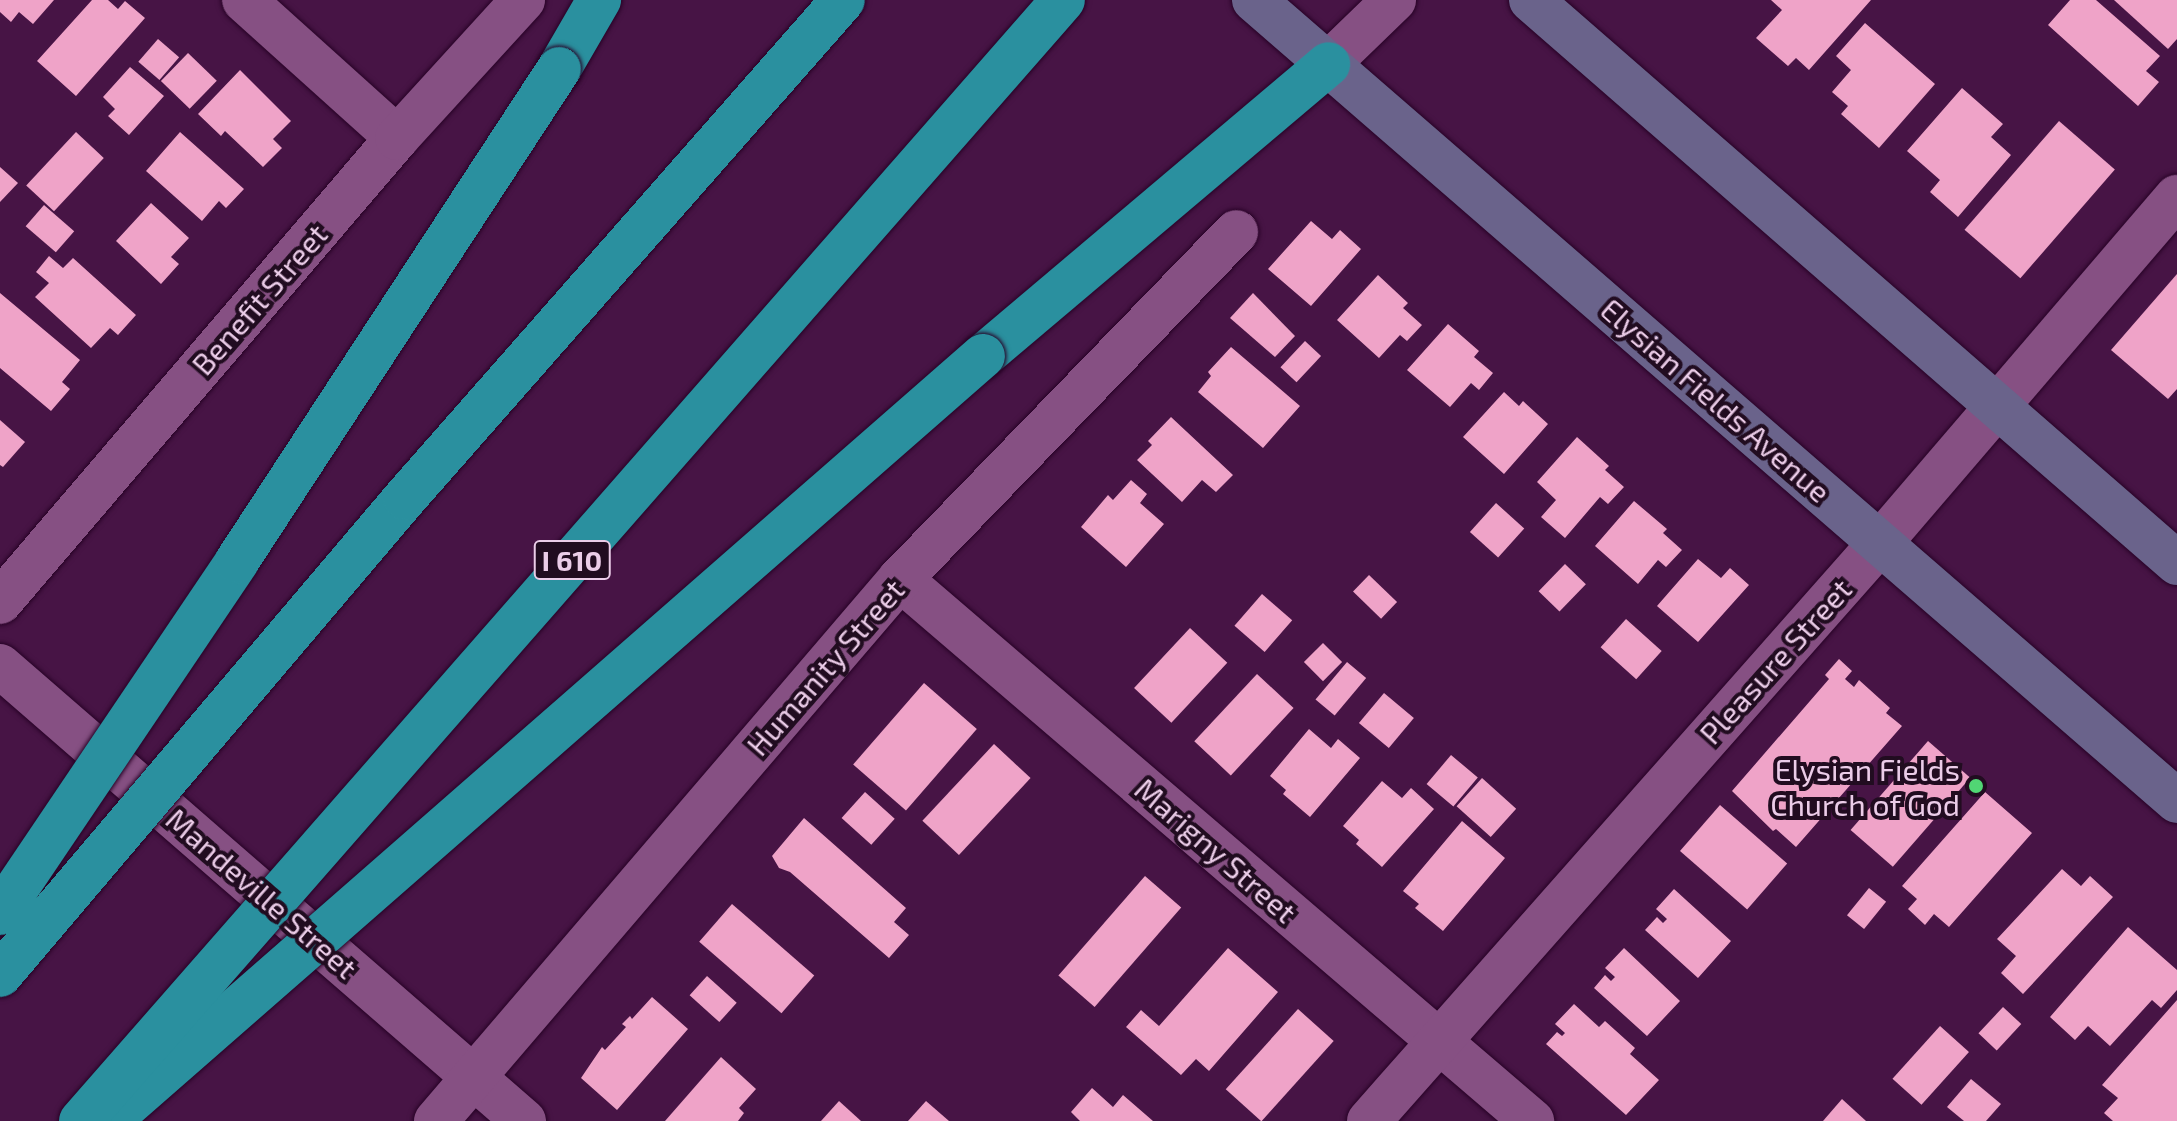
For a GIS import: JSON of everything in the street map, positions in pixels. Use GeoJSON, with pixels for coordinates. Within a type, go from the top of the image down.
{"type":"FeatureCollection","features":[{"type":"Feature","properties":{"kind":"highway"},"geometry":{"type":"LineString","coordinates":[[0,913],[245,549],[559,69],[599,0]]}},
{"type":"Feature","properties":{"kind":"highway"},"geometry":{"type":"LineString","coordinates":[[0,975],[405,498],[843,0]]}},
{"type":"Feature","properties":{"kind":"highway","name":"I 610"},"geometry":{"type":"LineString","coordinates":[[81,1121],[1063,0]]}},
{"type":"Feature","properties":{"kind":"highway"},"geometry":{"type":"LineString","coordinates":[[108,1121],[983,356],[1328,64]]}},
{"type":"Feature","properties":{"kind":"main road","name":"Elysian Fields Avenue"},"geometry":{"type":"LineString","coordinates":[[1254,0],[2177,801]]}},
{"type":"Feature","properties":{"kind":"main road"},"geometry":{"type":"LineString","coordinates":[[1531,0],[2177,563]]}},
{"type":"Feature","properties":{"kind":"street"},"geometry":{"type":"LineString","coordinates":[[244,0],[397,138]]}},
{"type":"Feature","properties":{"kind":"street","name":"Benefit Street"},"geometry":{"type":"LineString","coordinates":[[0,602],[397,138],[523,0]]}},
{"type":"Feature","properties":{"kind":"street"},"geometry":{"type":"LineString","coordinates":[[1328,64],[1394,0]]}},
{"type":"Feature","properties":{"kind":"street","name":"Pleasure Street"},"geometry":{"type":"LineString","coordinates":[[1369,1121],[1880,543],[2177,197]]}},
{"type":"Feature","properties":{"kind":"street","name":"Humanity Street"},"geometry":{"type":"LineString","coordinates":[[436,1121],[900,579],[1236,232]]}},
{"type":"Feature","properties":{"kind":"street","name":"Marigny Street"},"geometry":{"type":"LineString","coordinates":[[900,579],[1532,1121]]}},
{"type":"Feature","properties":{"kind":"street","name":"Mandeville Street"},"geometry":{"type":"LineString","coordinates":[[0,666],[524,1121]]}},
{"type":"Feature","properties":{"kind":"building"},"geometry":{"type":"Polygon","coordinates":[[[0,0],[54,0],[33,24],[19,12],[11,22],[0,12],[0,0]]]}},
{"type":"Feature","properties":{"kind":"building"},"geometry":{"type":"Polygon","coordinates":[[[92,0],[108,0],[118,9],[125,1],[145,18],[76,96],[37,61],[92,0]]]}},
{"type":"Feature","properties":{"kind":"building"},"geometry":{"type":"Polygon","coordinates":[[[1771,0],[1871,0],[1809,70],[1796,58],[1788,66],[1756,38],[1782,10],[1771,0]]]}},
{"type":"Feature","properties":{"kind":"building"},"geometry":{"type":"Polygon","coordinates":[[[2070,0],[2096,0],[2160,56],[2146,71],[2159,82],[2138,106],[2048,25],[2070,0]]]}},
{"type":"Feature","properties":{"kind":"building"},"geometry":{"type":"Polygon","coordinates":[[[2114,0],[2177,0],[2177,39],[2168,49],[2114,0]]]}},
{"type":"Feature","properties":{"kind":"building"},"geometry":{"type":"Polygon","coordinates":[[[1865,23],[1935,84],[1879,148],[1841,114],[1848,106],[1832,92],[1851,70],[1836,56],[1865,23]]]}},
{"type":"Feature","properties":{"kind":"building"},"geometry":{"type":"Polygon","coordinates":[[[158,39],[179,57],[159,80],[138,62],[158,39]]]}},
{"type":"Feature","properties":{"kind":"building"},"geometry":{"type":"Polygon","coordinates":[[[188,53],[217,81],[190,109],[161,81],[188,53]]]}},
{"type":"Feature","properties":{"kind":"building"},"geometry":{"type":"Polygon","coordinates":[[[130,67],[164,96],[129,135],[108,116],[115,109],[103,97],[130,67]]]}},
{"type":"Feature","properties":{"kind":"building"},"geometry":{"type":"Polygon","coordinates":[[[240,70],[291,121],[273,139],[282,148],[263,167],[225,131],[221,136],[198,114],[240,70]]]}},
{"type":"Feature","properties":{"kind":"building"},"geometry":{"type":"Polygon","coordinates":[[[1962,88],[2003,124],[1991,137],[2011,155],[1958,217],[1930,192],[1940,180],[1907,151],[1962,88]]]}},
{"type":"Feature","properties":{"kind":"building"},"geometry":{"type":"Polygon","coordinates":[[[2059,121],[2115,170],[2020,278],[1965,230],[2059,121]]]}},
{"type":"Feature","properties":{"kind":"building"},"geometry":{"type":"Polygon","coordinates":[[[76,132],[104,158],[54,211],[26,185],[76,132]]]}},
{"type":"Feature","properties":{"kind":"building"},"geometry":{"type":"Polygon","coordinates":[[[180,132],[244,189],[226,208],[219,201],[202,221],[146,171],[180,132]]]}},
{"type":"Feature","properties":{"kind":"building"},"geometry":{"type":"Polygon","coordinates":[[[0,167],[18,183],[0,202],[0,167]]]}},
{"type":"Feature","properties":{"kind":"building"},"geometry":{"type":"Polygon","coordinates":[[[151,203],[189,238],[171,257],[179,264],[161,284],[116,241],[151,203]]]}},
{"type":"Feature","properties":{"kind":"building"},"geometry":{"type":"Polygon","coordinates":[[[44,205],[74,231],[56,252],[26,226],[44,205]]]}},
{"type":"Feature","properties":{"kind":"building"},"geometry":{"type":"Polygon","coordinates":[[[1311,221],[1332,239],[1340,230],[1361,249],[1311,306],[1268,269],[1311,221]]]}},
{"type":"Feature","properties":{"kind":"building"},"geometry":{"type":"Polygon","coordinates":[[[49,256],[63,268],[73,258],[136,315],[118,335],[110,328],[91,348],[35,297],[49,283],[36,272],[49,256]]]}},
{"type":"Feature","properties":{"kind":"building"},"geometry":{"type":"Polygon","coordinates":[[[2177,274],[2177,389],[2168,399],[2111,350],[2177,274]]]}},
{"type":"Feature","properties":{"kind":"building"},"geometry":{"type":"Polygon","coordinates":[[[1378,275],[1408,303],[1403,308],[1422,325],[1407,341],[1400,335],[1379,358],[1337,320],[1378,275]]]}},
{"type":"Feature","properties":{"kind":"building"},"geometry":{"type":"Polygon","coordinates":[[[0,293],[80,360],[62,382],[70,389],[51,411],[0,368],[0,293]]]}},
{"type":"Feature","properties":{"kind":"building"},"geometry":{"type":"Polygon","coordinates":[[[1253,293],[1295,336],[1275,357],[1230,318],[1253,293]]]}},
{"type":"Feature","properties":{"kind":"building"},"geometry":{"type":"Polygon","coordinates":[[[1448,324],[1479,351],[1474,357],[1493,373],[1479,390],[1471,383],[1450,407],[1407,370],[1448,324]]]}},
{"type":"Feature","properties":{"kind":"building"},"geometry":{"type":"Polygon","coordinates":[[[1305,341],[1321,356],[1297,382],[1280,367],[1305,341]]]}},
{"type":"Feature","properties":{"kind":"building"},"geometry":{"type":"Polygon","coordinates":[[[1231,347],[1300,406],[1263,448],[1198,392],[1211,376],[1208,372],[1231,347]]]}},
{"type":"Feature","properties":{"kind":"building"},"geometry":{"type":"Polygon","coordinates":[[[1504,392],[1519,406],[1523,401],[1548,424],[1504,474],[1463,437],[1504,392]]]}},
{"type":"Feature","properties":{"kind":"building"},"geometry":{"type":"Polygon","coordinates":[[[1171,417],[1233,475],[1216,492],[1202,480],[1182,502],[1137,460],[1152,445],[1148,441],[1171,417]]]}},
{"type":"Feature","properties":{"kind":"building"},"geometry":{"type":"Polygon","coordinates":[[[0,420],[25,442],[3,467],[0,465],[0,420]]]}},
{"type":"Feature","properties":{"kind":"building"},"geometry":{"type":"Polygon","coordinates":[[[1577,437],[1609,466],[1605,470],[1624,487],[1608,504],[1600,497],[1565,538],[1541,517],[1556,500],[1537,482],[1577,437]]]}},
{"type":"Feature","properties":{"kind":"building"},"geometry":{"type":"Polygon","coordinates":[[[1131,480],[1147,494],[1140,503],[1164,524],[1126,567],[1081,527],[1108,495],[1113,500],[1131,480]]]}},
{"type":"Feature","properties":{"kind":"building"},"geometry":{"type":"Polygon","coordinates":[[[1634,501],[1667,529],[1663,533],[1682,550],[1666,567],[1658,560],[1638,584],[1595,546],[1634,501]]]}},
{"type":"Feature","properties":{"kind":"building"},"geometry":{"type":"Polygon","coordinates":[[[1496,503],[1524,528],[1498,557],[1470,532],[1496,503]]]}},
{"type":"Feature","properties":{"kind":"building"},"geometry":{"type":"Polygon","coordinates":[[[1698,559],[1721,578],[1730,568],[1749,585],[1698,642],[1657,606],[1698,559]]]}},
{"type":"Feature","properties":{"kind":"building"},"geometry":{"type":"Polygon","coordinates":[[[1565,564],[1586,584],[1559,611],[1539,591],[1565,564]]]}},
{"type":"Feature","properties":{"kind":"building"},"geometry":{"type":"Polygon","coordinates":[[[1369,575],[1397,602],[1381,619],[1353,592],[1369,575]]]}},
{"type":"Feature","properties":{"kind":"building"},"geometry":{"type":"Polygon","coordinates":[[[1262,594],[1292,620],[1265,652],[1234,626],[1262,594]]]}},
{"type":"Feature","properties":{"kind":"building"},"geometry":{"type":"Polygon","coordinates":[[[1626,619],[1662,651],[1636,679],[1601,647],[1626,619]]]}},
{"type":"Feature","properties":{"kind":"building"},"geometry":{"type":"Polygon","coordinates":[[[1190,628],[1227,663],[1171,723],[1134,688],[1190,628]]]}},
{"type":"Feature","properties":{"kind":"building"},"geometry":{"type":"Polygon","coordinates":[[[1323,643],[1342,662],[1323,681],[1304,662],[1323,643]]]}},
{"type":"Feature","properties":{"kind":"building"},"geometry":{"type":"Polygon","coordinates":[[[1839,659],[1852,671],[1845,679],[1854,687],[1859,680],[1890,708],[1886,713],[1902,726],[1796,847],[1776,829],[1773,831],[1732,791],[1829,679],[1825,675],[1839,659]]]}},
{"type":"Feature","properties":{"kind":"building"},"geometry":{"type":"Polygon","coordinates":[[[1347,662],[1366,678],[1335,716],[1316,700],[1347,662]]]}},
{"type":"Feature","properties":{"kind":"building"},"geometry":{"type":"Polygon","coordinates":[[[1257,674],[1294,708],[1231,775],[1194,741],[1257,674]]]}},
{"type":"Feature","properties":{"kind":"building"},"geometry":{"type":"Polygon","coordinates":[[[924,683],[977,729],[906,810],[853,765],[924,683]]]}},
{"type":"Feature","properties":{"kind":"building"},"geometry":{"type":"Polygon","coordinates":[[[1384,693],[1414,718],[1389,748],[1359,723],[1384,693]]]}},
{"type":"Feature","properties":{"kind":"building"},"geometry":{"type":"Polygon","coordinates":[[[1309,729],[1331,748],[1338,739],[1360,758],[1310,817],[1283,794],[1286,790],[1270,776],[1309,729]]]}},
{"type":"Feature","properties":{"kind":"building"},"geometry":{"type":"Polygon","coordinates":[[[1928,741],[1970,778],[1893,867],[1851,830],[1928,741]]]}},
{"type":"Feature","properties":{"kind":"building"},"geometry":{"type":"Polygon","coordinates":[[[994,744],[1031,778],[959,855],[922,821],[994,744]]]}},
{"type":"Feature","properties":{"kind":"building"},"geometry":{"type":"Polygon","coordinates":[[[1451,755],[1478,777],[1453,807],[1427,784],[1451,755]]]}},
{"type":"Feature","properties":{"kind":"building"},"geometry":{"type":"Polygon","coordinates":[[[1482,778],[1516,809],[1491,837],[1457,806],[1482,778]]]}},
{"type":"Feature","properties":{"kind":"building"},"geometry":{"type":"Polygon","coordinates":[[[1382,781],[1402,798],[1411,788],[1434,809],[1382,867],[1356,844],[1359,840],[1343,826],[1382,781]]]}},
{"type":"Feature","properties":{"kind":"building"},"geometry":{"type":"Polygon","coordinates":[[[865,792],[895,819],[871,845],[842,818],[865,792]]]}},
{"type":"Feature","properties":{"kind":"building"},"geometry":{"type":"Polygon","coordinates":[[[1985,792],[2032,833],[1949,927],[1934,914],[1925,925],[1908,909],[1917,899],[1902,886],[1985,792]]]}},
{"type":"Feature","properties":{"kind":"building"},"geometry":{"type":"Polygon","coordinates":[[[1720,805],[1787,863],[1747,909],[1680,851],[1720,805]]]}},
{"type":"Feature","properties":{"kind":"building"},"geometry":{"type":"Polygon","coordinates":[[[804,818],[906,908],[894,922],[909,935],[889,958],[790,872],[779,868],[772,856],[804,818]]]}},
{"type":"Feature","properties":{"kind":"building"},"geometry":{"type":"Polygon","coordinates":[[[1462,821],[1505,858],[1443,931],[1415,908],[1419,904],[1403,891],[1462,821]]]}},
{"type":"Feature","properties":{"kind":"building"},"geometry":{"type":"Polygon","coordinates":[[[2062,869],[2081,886],[2090,876],[2113,897],[2023,994],[2001,973],[2016,956],[1997,939],[2062,869]]]}},
{"type":"Feature","properties":{"kind":"building"},"geometry":{"type":"Polygon","coordinates":[[[1145,876],[1181,907],[1095,1007],[1058,976],[1145,876]]]}},
{"type":"Feature","properties":{"kind":"building"},"geometry":{"type":"Polygon","coordinates":[[[1869,888],[1886,902],[1864,929],[1847,915],[1869,888]]]}},
{"type":"Feature","properties":{"kind":"building"},"geometry":{"type":"Polygon","coordinates":[[[1674,889],[1731,941],[1698,978],[1645,930],[1657,917],[1663,923],[1667,919],[1656,909],[1674,889]]]}},
{"type":"Feature","properties":{"kind":"building"},"geometry":{"type":"Polygon","coordinates":[[[732,904],[814,976],[781,1013],[699,942],[732,904]]]}},
{"type":"Feature","properties":{"kind":"building"},"geometry":{"type":"Polygon","coordinates":[[[2128,927],[2177,970],[2177,990],[2161,1008],[2152,1000],[2110,1046],[2088,1026],[2075,1040],[2050,1017],[2128,927]]]}},
{"type":"Feature","properties":{"kind":"building"},"geometry":{"type":"Polygon","coordinates":[[[1228,948],[1278,992],[1209,1071],[1196,1059],[1181,1075],[1126,1027],[1141,1010],[1159,1026],[1228,948]]]}},
{"type":"Feature","properties":{"kind":"building"},"geometry":{"type":"Polygon","coordinates":[[[1624,948],[1680,1001],[1647,1036],[1594,988],[1605,975],[1611,981],[1615,977],[1605,968],[1624,948]]]}},
{"type":"Feature","properties":{"kind":"building"},"geometry":{"type":"Polygon","coordinates":[[[707,976],[737,1003],[719,1022],[690,995],[707,976]]]}},
{"type":"Feature","properties":{"kind":"building"},"geometry":{"type":"Polygon","coordinates":[[[652,997],[688,1029],[617,1110],[581,1078],[602,1047],[605,1050],[626,1027],[622,1024],[630,1016],[632,1019],[652,997]]]}},
{"type":"Feature","properties":{"kind":"building"},"geometry":{"type":"Polygon","coordinates":[[[2177,1000],[2177,1121],[2113,1121],[2104,1113],[2118,1098],[2102,1085],[2177,1000]]]}},
{"type":"Feature","properties":{"kind":"building"},"geometry":{"type":"Polygon","coordinates":[[[1574,1004],[1599,1027],[1605,1021],[1635,1048],[1630,1054],[1659,1080],[1626,1115],[1546,1044],[1557,1032],[1562,1036],[1565,1033],[1555,1024],[1574,1004]]]}},
{"type":"Feature","properties":{"kind":"building"},"geometry":{"type":"Polygon","coordinates":[[[2003,1007],[2021,1024],[1997,1050],[1978,1033],[2003,1007]]]}},
{"type":"Feature","properties":{"kind":"building"},"geometry":{"type":"Polygon","coordinates":[[[1298,1009],[1334,1041],[1262,1121],[1226,1089],[1298,1009]]]}},
{"type":"Feature","properties":{"kind":"building"},"geometry":{"type":"Polygon","coordinates":[[[1940,1026],[1969,1052],[1921,1105],[1892,1079],[1940,1026]]]}},
{"type":"Feature","properties":{"kind":"building"},"geometry":{"type":"Polygon","coordinates":[[[721,1057],[756,1089],[739,1108],[744,1113],[738,1121],[665,1121],[721,1057]]]}},
{"type":"Feature","properties":{"kind":"building"},"geometry":{"type":"Polygon","coordinates":[[[1971,1079],[2001,1104],[1986,1121],[1964,1121],[1947,1107],[1971,1079]]]}},
{"type":"Feature","properties":{"kind":"building"},"geometry":{"type":"Polygon","coordinates":[[[1092,1088],[1113,1107],[1123,1095],[1153,1121],[1080,1121],[1071,1112],[1092,1088]]]}},
{"type":"Feature","properties":{"kind":"building"},"geometry":{"type":"Polygon","coordinates":[[[1842,1099],[1866,1121],[1823,1121],[1842,1099]]]}},
{"type":"Feature","properties":{"kind":"building"},"geometry":{"type":"Polygon","coordinates":[[[839,1101],[861,1121],[821,1121],[839,1101]]]}},
{"type":"Feature","properties":{"kind":"building"},"geometry":{"type":"Polygon","coordinates":[[[926,1101],[949,1121],[908,1121],[926,1101]]]}},
{"type":"Feature","properties":{"kind":"place","name":"Elysian Fields Church of God"},"geometry":{"type":"Point","coordinates":[1976,786]}}]}
